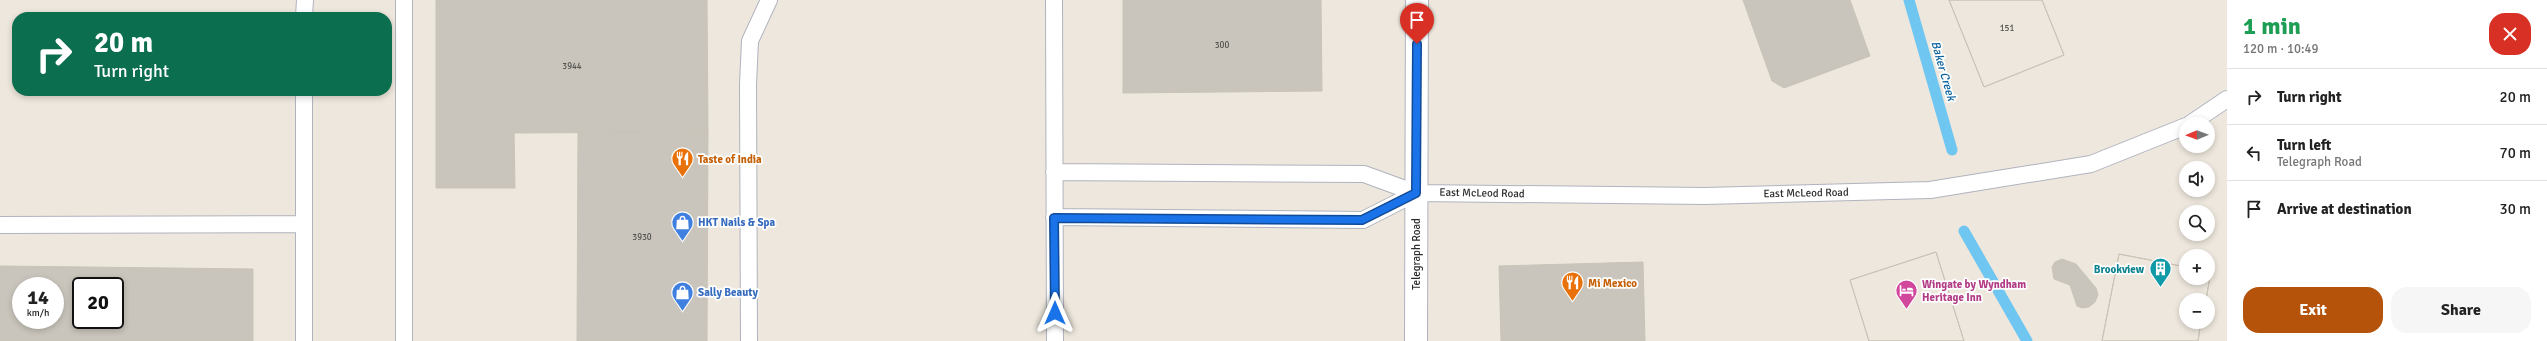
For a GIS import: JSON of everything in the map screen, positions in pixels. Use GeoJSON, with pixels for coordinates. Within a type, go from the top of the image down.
{"type":"FeatureCollection","features":[{"type":"Feature","properties":{"kind":"street","name":"Telegraph Road"},"geometry":{"type":"LineString","coordinates":[[1416,341],[1417,0]]}},
{"type":"Feature","properties":{"kind":"lane"},"geometry":{"type":"LineString","coordinates":[[304,0],[304,12]]}},
{"type":"Feature","properties":{"kind":"lane"},"geometry":{"type":"LineString","coordinates":[[404,0],[404,341]]}},
{"type":"Feature","properties":{"kind":"lane"},"geometry":{"type":"LineString","coordinates":[[749,341],[748,84],[750,41],[768,0]]}},
{"type":"Feature","properties":{"kind":"lane"},"geometry":{"type":"LineString","coordinates":[[1054,0],[1055,341]]}},
{"type":"Feature","properties":{"kind":"lane"},"geometry":{"type":"LineString","coordinates":[[304,96],[304,341]]}},
{"type":"Feature","properties":{"kind":"lane"},"geometry":{"type":"LineString","coordinates":[[2200,117],[2227,99]]}},
{"type":"Feature","properties":{"kind":"lane","name":"East McLeod Road"},"geometry":{"type":"LineString","coordinates":[[1416,193],[1705,196],[1930,190],[2090,164],[2179,129]]}},
{"type":"Feature","properties":{"kind":"lane"},"geometry":{"type":"LineString","coordinates":[[1054,172],[1364,174],[1416,193]]}},
{"type":"Feature","properties":{"kind":"lane"},"geometry":{"type":"LineString","coordinates":[[1054,218],[1362,220],[1416,193]]}},
{"type":"Feature","properties":{"kind":"lane"},"geometry":{"type":"LineString","coordinates":[[0,224],[304,224]]}},
{"type":"Feature","properties":{"kind":"building"},"geometry":{"type":"Polygon","coordinates":[[[436,0],[707,0],[708,132],[514,133],[515,188],[436,188],[436,0]]]}},
{"type":"Feature","properties":{"kind":"building"},"geometry":{"type":"Polygon","coordinates":[[[1123,0],[1321,0],[1322,91],[1123,93],[1123,0]]]}},
{"type":"Feature","properties":{"kind":"building"},"geometry":{"type":"Polygon","coordinates":[[[1743,0],[1850,0],[1870,56],[1784,88],[1772,81],[1743,0]]]}},
{"type":"Feature","properties":{"kind":"building"},"geometry":{"type":"Polygon","coordinates":[[[1949,0],[2042,0],[2064,55],[1984,87],[1949,0]]]}},
{"type":"Feature","properties":{"kind":"building"},"geometry":{"type":"Polygon","coordinates":[[[1949,0],[2042,0],[2064,55],[1984,87],[1949,0]]]}},
{"type":"Feature","properties":{"kind":"building"},"geometry":{"type":"Polygon","coordinates":[[[708,132],[707,341],[577,341],[578,133],[708,132]]]}},
{"type":"Feature","properties":{"kind":"building","name":"Wingate by Wyndham Heritage Inn"},"geometry":{"type":"Polygon","coordinates":[[[1936,252],[1964,341],[1869,341],[1850,280],[1936,252]]]}},
{"type":"Feature","properties":{"kind":"building","name":"Wingate by Wyndham Heritage Inn"},"geometry":{"type":"Polygon","coordinates":[[[1936,252],[1964,341],[1869,341],[1850,280],[1936,252]]]}},
{"type":"Feature","properties":{"kind":"building","name":"Brookview"},"geometry":{"type":"Polygon","coordinates":[[[2119,254],[2179,266],[2179,285],[2209,285],[2207,293],[2179,293],[2179,329],[2200,329],[2198,341],[2102,341],[2119,254]]]}},
{"type":"Feature","properties":{"kind":"building","name":"Brookview"},"geometry":{"type":"Polygon","coordinates":[[[2119,254],[2179,266],[2179,285],[2209,285],[2207,293],[2179,293],[2179,329],[2200,329],[2198,341],[2102,341],[2119,254]]]}},
{"type":"Feature","properties":{"kind":"building","name":"Wingate by Wyndham Heritage Inn"},"geometry":{"type":"Polygon","coordinates":[[[2062,259],[2076,264],[2096,288],[2098,295],[2095,302],[2089,307],[2082,308],[2077,306],[2070,285],[2054,279],[2052,267],[2055,262],[2062,259]]]}},
{"type":"Feature","properties":{"kind":"building","name":"Mi Mexico"},"geometry":{"type":"Polygon","coordinates":[[[1643,262],[1645,341],[1501,341],[1499,266],[1643,262]]]}},
{"type":"Feature","properties":{"kind":"building"},"geometry":{"type":"Polygon","coordinates":[[[0,266],[253,269],[253,341],[0,341],[0,266]]]}},
{"type":"Feature","properties":{"kind":"waterway","name":"Baker Creek"},"geometry":{"type":"LineString","coordinates":[[1909,0],[1952,150]]}},
{"type":"Feature","properties":{"kind":"waterway","name":"Baker Creek"},"geometry":{"type":"LineString","coordinates":[[1964,231],[2027,341]]}},
{"type":"Feature","properties":{"kind":"place","name":"Taste of India"},"geometry":{"type":"Point","coordinates":[682,178]}},
{"type":"Feature","properties":{"kind":"place","name":"HKT Nails & Spa"},"geometry":{"type":"Point","coordinates":[683,242]}},
{"type":"Feature","properties":{"kind":"place","name":"Brookview"},"geometry":{"type":"Point","coordinates":[2160,288]}},
{"type":"Feature","properties":{"kind":"place","name":"Mi Mexico"},"geometry":{"type":"Point","coordinates":[1572,302]}},
{"type":"Feature","properties":{"kind":"place","name":"Wingate by Wyndham Heritage Inn"},"geometry":{"type":"Point","coordinates":[1907,310]}},
{"type":"Feature","properties":{"kind":"place","name":"Sally Beauty"},"geometry":{"type":"Point","coordinates":[683,312]}},
{"type":"Feature","properties":{"kind":"route"},"geometry":{"type":"LineString","coordinates":[[1055,313],[1054,218],[1362,220],[1416,193],[1417,44]]}}]}
